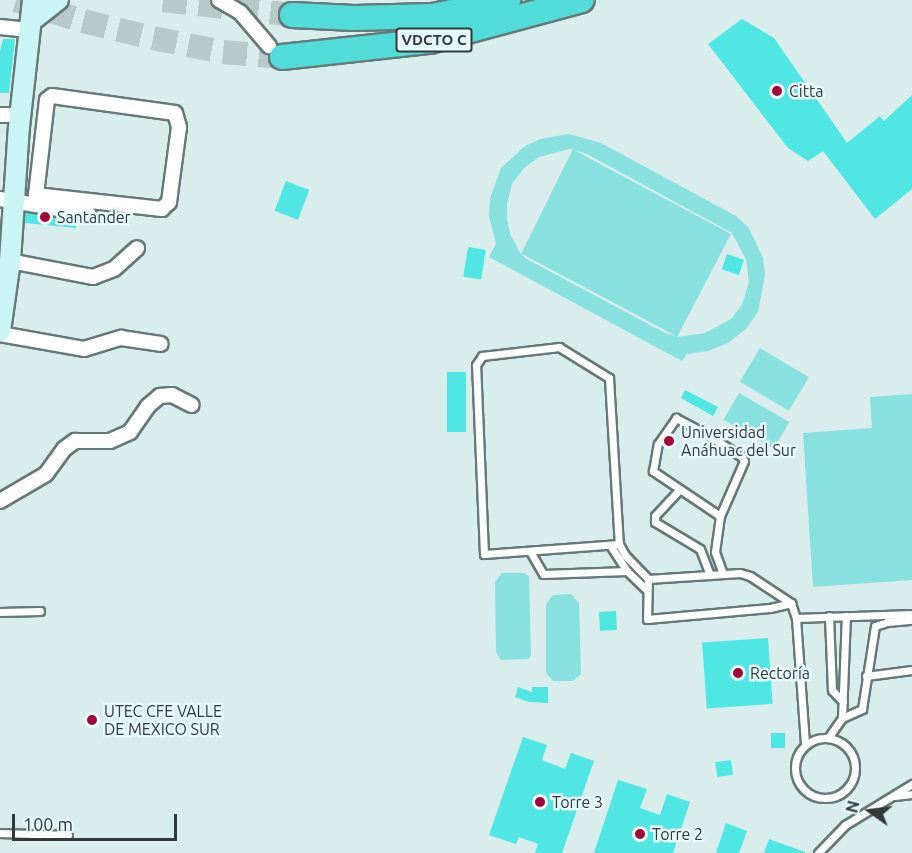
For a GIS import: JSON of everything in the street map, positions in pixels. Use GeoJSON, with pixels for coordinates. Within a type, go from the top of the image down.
{"type":"FeatureCollection","features":[{"type":"Feature","properties":{"kind":"highway","name":"VDCTO C"},"geometry":{"type":"LineString","coordinates":[[292,15],[354,18],[433,16],[508,0]]}},
{"type":"Feature","properties":{"kind":"highway","name":"VDCTO C"},"geometry":{"type":"LineString","coordinates":[[275,51],[430,41],[542,13],[582,0]]}},
{"type":"Feature","properties":{"kind":"main road"},"geometry":{"type":"LineString","coordinates":[[1,318],[10,261],[7,200],[20,121],[33,0]]}},
{"type":"Feature","properties":{"kind":"main road"},"geometry":{"type":"LineString","coordinates":[[32,25],[58,0]]}},
{"type":"Feature","properties":{"kind":"street"},"geometry":{"type":"LineString","coordinates":[[219,0],[240,12],[275,51]]}},
{"type":"Feature","properties":{"kind":"street"},"geometry":{"type":"LineString","coordinates":[[0,27],[32,25]]}},
{"type":"Feature","properties":{"kind":"street"},"geometry":{"type":"LineString","coordinates":[[52,96],[175,113],[180,127],[169,202],[162,209],[38,196],[36,191],[44,129],[47,100],[52,96]]}},
{"type":"Feature","properties":{"kind":"street"},"geometry":{"type":"LineString","coordinates":[[0,115],[44,129]]}},
{"type":"Feature","properties":{"kind":"street"},"geometry":{"type":"LineString","coordinates":[[7,200],[89,214]]}},
{"type":"Feature","properties":{"kind":"street"},"geometry":{"type":"LineString","coordinates":[[10,261],[93,277],[114,269],[137,248]]}},
{"type":"Feature","properties":{"kind":"street"},"geometry":{"type":"LineString","coordinates":[[1,318],[84,349],[121,338],[161,344]]}},
{"type":"Feature","properties":{"kind":"street"},"geometry":{"type":"LineString","coordinates":[[0,501],[46,474],[64,449],[75,441],[110,441],[130,432],[148,406],[160,396],[172,395],[192,405]]}},
{"type":"Feature","properties":{"kind":"lane"},"geometry":{"type":"LineString","coordinates":[[619,544],[531,553],[484,554],[476,365],[482,356],[559,347],[606,374],[610,383],[619,544],[625,555],[648,579],[646,617],[649,620],[770,608],[791,603]]}},
{"type":"Feature","properties":{"kind":"lane"},"geometry":{"type":"LineString","coordinates":[[720,516],[655,475],[652,466],[658,444],[676,418],[742,457],[743,465],[720,516],[715,552],[723,574]]}},
{"type":"Feature","properties":{"kind":"lane"},"geometry":{"type":"LineString","coordinates":[[679,490],[654,519],[700,549],[710,575]]}},
{"type":"Feature","properties":{"kind":"lane"},"geometry":{"type":"LineString","coordinates":[[610,545],[627,571],[647,593]]}},
{"type":"Feature","properties":{"kind":"lane"},"geometry":{"type":"LineString","coordinates":[[531,553],[543,574],[627,571]]}},
{"type":"Feature","properties":{"kind":"lane"},"geometry":{"type":"LineString","coordinates":[[648,579],[740,573],[750,576],[791,603],[796,618],[805,745]]}},
{"type":"Feature","properties":{"kind":"lane"},"geometry":{"type":"LineString","coordinates":[[0,612],[40,611]]}},
{"type":"Feature","properties":{"kind":"lane"},"geometry":{"type":"LineString","coordinates":[[796,618],[912,614]]}},
{"type":"Feature","properties":{"kind":"lane"},"geometry":{"type":"LineString","coordinates":[[829,616],[832,690],[843,702]]}},
{"type":"Feature","properties":{"kind":"lane"},"geometry":{"type":"LineString","coordinates":[[842,718],[846,616]]}},
{"type":"Feature","properties":{"kind":"lane"},"geometry":{"type":"LineString","coordinates":[[828,738],[842,718],[862,709],[875,626],[912,620]]}},
{"type":"Feature","properties":{"kind":"lane"},"geometry":{"type":"LineString","coordinates":[[866,676],[912,670]]}},
{"type":"Feature","properties":{"kind":"lane"},"geometry":{"type":"LineString","coordinates":[[828,738],[848,747],[854,757],[856,768],[848,789],[834,797],[818,798],[804,790],[796,775],[796,759],[805,745],[816,739],[828,738]]}},
{"type":"Feature","properties":{"kind":"lane"},"geometry":{"type":"LineString","coordinates":[[818,853],[845,825],[890,796],[911,784],[912,794],[890,796]]}},
{"type":"Feature","properties":{"kind":"lane"},"geometry":{"type":"LineString","coordinates":[[0,833],[68,835]]}},
{"type":"Feature","properties":{"kind":"shaded area"},"geometry":{"type":"Polygon","coordinates":[[[569,134],[601,143],[736,216],[749,228],[763,258],[765,275],[758,312],[746,329],[728,343],[708,351],[687,354],[682,361],[489,257],[496,244],[489,216],[490,198],[501,168],[525,146],[540,139],[569,134]],[[573,149],[539,157],[524,168],[512,184],[507,204],[507,219],[510,234],[521,254],[573,149]],[[574,150],[731,234],[677,337],[705,333],[731,319],[742,305],[749,282],[746,259],[732,233],[587,154],[574,150]],[[522,254],[525,258],[665,333],[676,336],[522,254]]]}},
{"type":"Feature","properties":{"kind":"shaded area"},"geometry":{"type":"Polygon","coordinates":[[[760,348],[809,377],[789,411],[740,381],[760,348]]]}},
{"type":"Feature","properties":{"kind":"shaded area"},"geometry":{"type":"Polygon","coordinates":[[[739,393],[789,422],[774,449],[724,420],[739,393]]]}},
{"type":"Feature","properties":{"kind":"shaded area"},"geometry":{"type":"Polygon","coordinates":[[[912,394],[912,580],[813,587],[803,433],[872,428],[870,397],[912,394]]]}},
{"type":"Feature","properties":{"kind":"shaded area"},"geometry":{"type":"Polygon","coordinates":[[[502,573],[524,573],[529,576],[531,656],[528,659],[501,660],[496,652],[495,582],[502,573]]]}},
{"type":"Feature","properties":{"kind":"shaded area"},"geometry":{"type":"Polygon","coordinates":[[[571,594],[579,603],[581,674],[573,681],[553,681],[546,673],[546,604],[553,595],[571,594]]]}},
{"type":"Feature","properties":{"kind":"building"},"geometry":{"type":"Polygon","coordinates":[[[742,19],[774,38],[847,143],[880,116],[884,121],[912,95],[912,189],[875,219],[823,151],[808,161],[788,148],[708,44],[742,19]]]}},
{"type":"Feature","properties":{"kind":"building"},"geometry":{"type":"Polygon","coordinates":[[[3,39],[15,39],[9,93],[0,93],[0,51],[3,39]]]}},
{"type":"Feature","properties":{"kind":"building"},"geometry":{"type":"Polygon","coordinates":[[[286,181],[309,190],[298,220],[275,211],[286,181]]]}},
{"type":"Feature","properties":{"kind":"building"},"geometry":{"type":"Polygon","coordinates":[[[25,212],[76,221],[76,228],[25,223],[25,212]]]}},
{"type":"Feature","properties":{"kind":"building"},"geometry":{"type":"Polygon","coordinates":[[[468,247],[486,250],[481,279],[463,277],[468,247]]]}},
{"type":"Feature","properties":{"kind":"building"},"geometry":{"type":"Polygon","coordinates":[[[727,254],[744,260],[739,275],[722,269],[727,254]]]}},
{"type":"Feature","properties":{"kind":"building"},"geometry":{"type":"Polygon","coordinates":[[[447,372],[466,372],[466,432],[447,432],[447,372]]]}},
{"type":"Feature","properties":{"kind":"building"},"geometry":{"type":"Polygon","coordinates":[[[685,390],[718,407],[713,416],[681,398],[685,390]]]}},
{"type":"Feature","properties":{"kind":"building"},"geometry":{"type":"Polygon","coordinates":[[[616,611],[617,630],[600,631],[599,612],[616,611]]]}},
{"type":"Feature","properties":{"kind":"building","name":"Rectoría"},"geometry":{"type":"Polygon","coordinates":[[[768,638],[773,704],[707,708],[702,643],[768,638]]]}},
{"type":"Feature","properties":{"kind":"building"},"geometry":{"type":"Polygon","coordinates":[[[518,687],[532,692],[532,687],[548,687],[548,703],[529,702],[515,697],[518,687]]]}},
{"type":"Feature","properties":{"kind":"building"},"geometry":{"type":"Polygon","coordinates":[[[771,733],[785,733],[785,748],[771,748],[771,733]]]}},
{"type":"Feature","properties":{"kind":"building","name":"Torre 3"},"geometry":{"type":"Polygon","coordinates":[[[523,737],[547,745],[542,760],[565,769],[571,753],[594,761],[562,853],[535,853],[538,844],[519,837],[516,844],[489,835],[523,737]]]}},
{"type":"Feature","properties":{"kind":"building"},"geometry":{"type":"Polygon","coordinates":[[[731,760],[733,775],[717,777],[715,762],[731,760]]]}},
{"type":"Feature","properties":{"kind":"building","name":"Torre 2"},"geometry":{"type":"Polygon","coordinates":[[[618,780],[647,789],[640,808],[660,815],[667,794],[690,802],[673,853],[594,853],[618,780]]]}},
{"type":"Feature","properties":{"kind":"building"},"geometry":{"type":"Polygon","coordinates":[[[726,823],[747,831],[739,853],[716,853],[726,823]]]}},
{"type":"Feature","properties":{"kind":"building"},"geometry":{"type":"Polygon","coordinates":[[[769,839],[805,852],[805,853],[764,853],[769,839]]]}},
{"type":"Feature","properties":{"kind":"tunnel"},"geometry":{"type":"LineString","coordinates":[[16,0],[83,21],[153,38],[223,52],[282,57]]}},
{"type":"Feature","properties":{"kind":"tunnel"},"geometry":{"type":"LineString","coordinates":[[163,0],[292,15]]}},
{"type":"Feature","properties":{"kind":"place","name":"Citta"},"geometry":{"type":"Point","coordinates":[777,91]}},
{"type":"Feature","properties":{"kind":"place","name":"Santander"},"geometry":{"type":"Point","coordinates":[45,217]}},
{"type":"Feature","properties":{"kind":"place","name":"Universidad Anáhuac del Sur"},"geometry":{"type":"Point","coordinates":[669,441]}},
{"type":"Feature","properties":{"kind":"place","name":"Rectoría"},"geometry":{"type":"Point","coordinates":[738,673]}},
{"type":"Feature","properties":{"kind":"place","name":"UTEC CFE VALLE DE MEXICO SUR"},"geometry":{"type":"Point","coordinates":[92,720]}},
{"type":"Feature","properties":{"kind":"place","name":"Torre 3"},"geometry":{"type":"Point","coordinates":[540,802]}},
{"type":"Feature","properties":{"kind":"place","name":"Torre 2"},"geometry":{"type":"Point","coordinates":[640,834]}}]}
